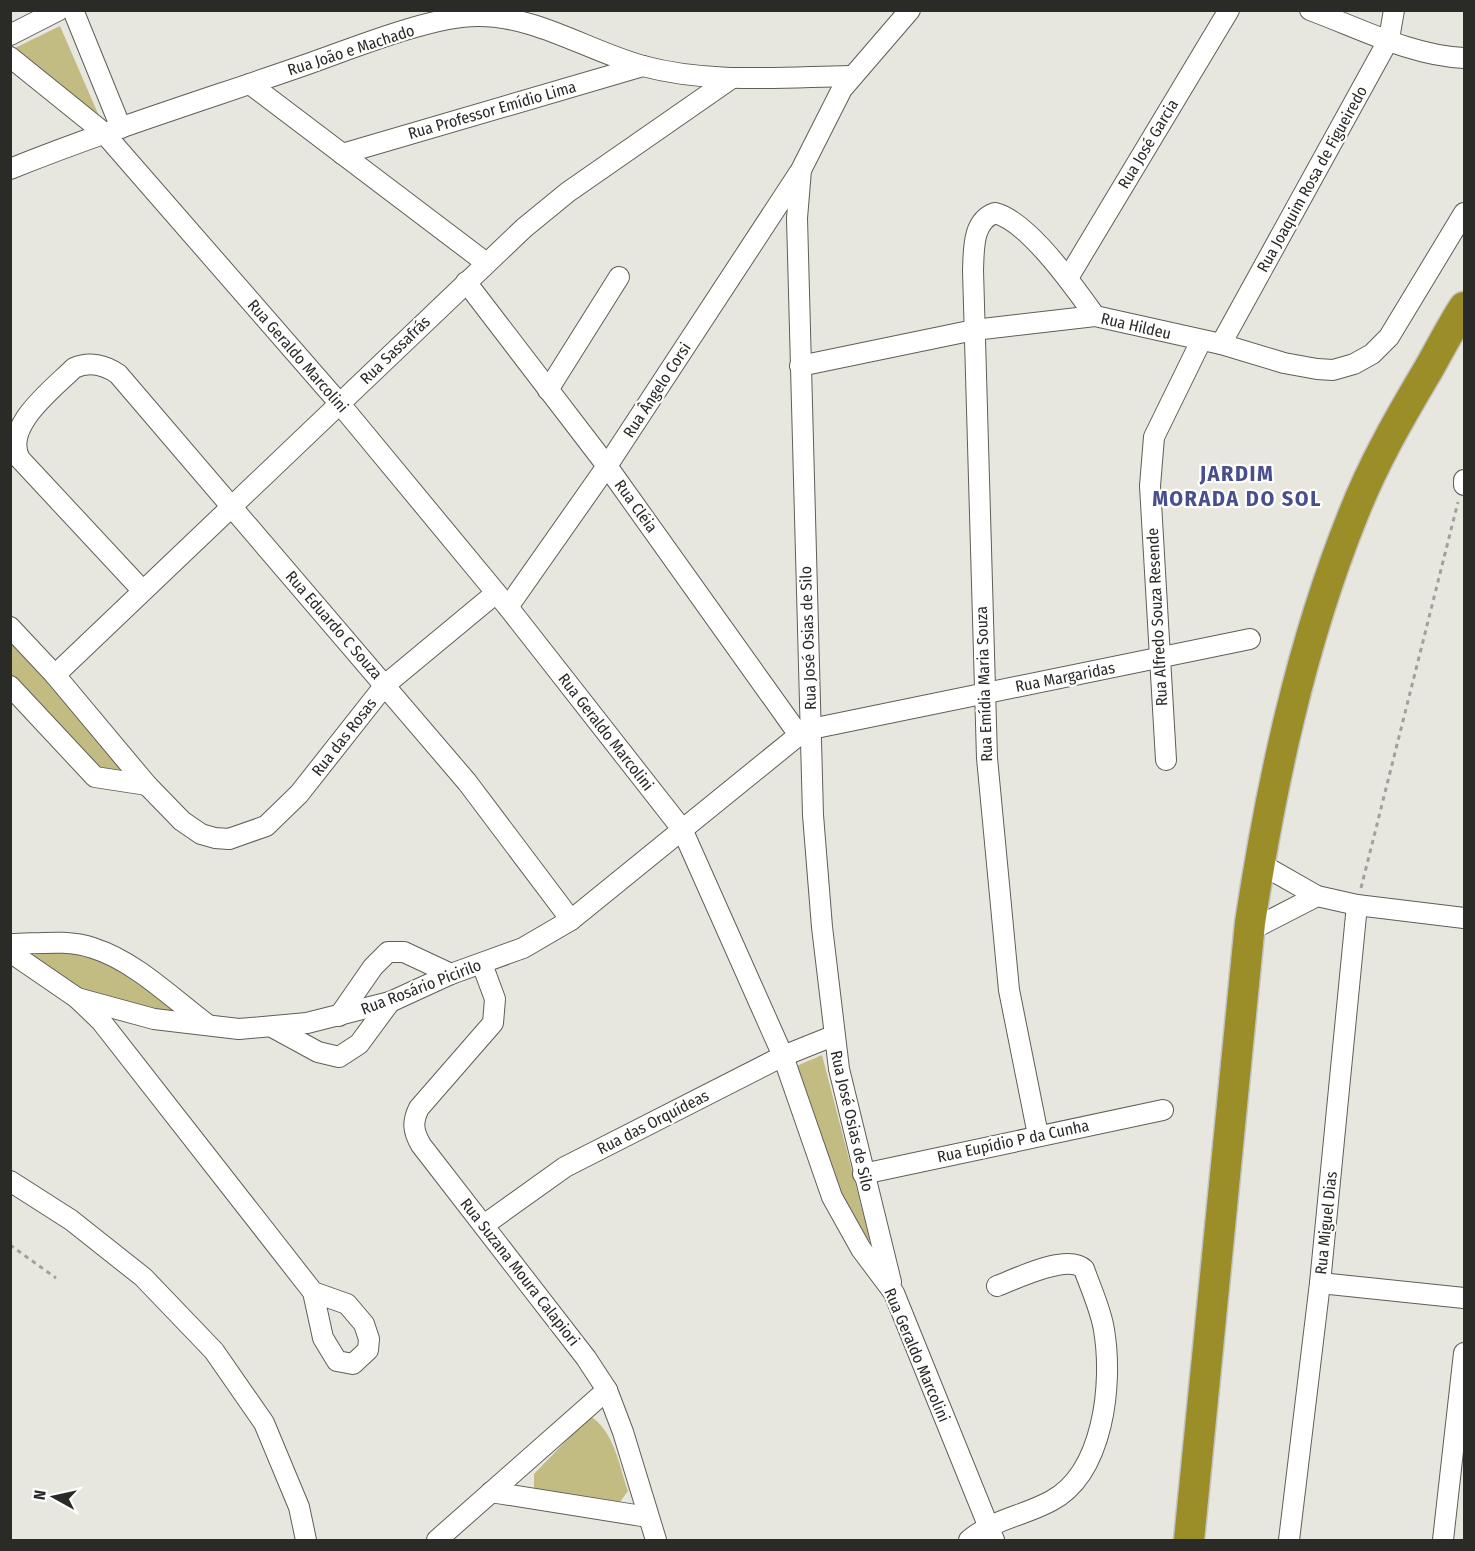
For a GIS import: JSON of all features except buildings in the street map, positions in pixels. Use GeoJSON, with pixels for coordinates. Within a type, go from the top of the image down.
{"type":"FeatureCollection","features":[{"type":"Feature","properties":{"kind":"highway"},"geometry":{"type":"LineString","coordinates":[[1190,1540],[1250,931],[1259,863],[1308,647],[1353,514],[1390,434],[1464,307]]}},
{"type":"Feature","properties":{"kind":"street"},"geometry":{"type":"LineString","coordinates":[[10,35],[59,10]]}},
{"type":"Feature","properties":{"kind":"street"},"geometry":{"type":"LineString","coordinates":[[73,10],[112,130]]}},
{"type":"Feature","properties":{"kind":"street","name":"Rua José Osias de Silo"},"geometry":{"type":"LineString","coordinates":[[894,1293],[863,1174],[833,1036],[805,732],[797,218],[801,170],[823,125],[850,76],[910,10]]}},
{"type":"Feature","properties":{"kind":"street","name":"Rua José Garcia"},"geometry":{"type":"LineString","coordinates":[[1068,278],[1229,10]]}},
{"type":"Feature","properties":{"kind":"street"},"geometry":{"type":"LineString","coordinates":[[1310,10],[1389,39],[1447,57],[1464,58]]}},
{"type":"Feature","properties":{"kind":"street","name":"Rua Joaquim Rosa de Figueiredo"},"geometry":{"type":"LineString","coordinates":[[1221,344],[1389,39],[1394,10]]}},
{"type":"Feature","properties":{"kind":"street","name":"Rua João e Machado"},"geometry":{"type":"LineString","coordinates":[[10,169],[112,130],[437,22],[476,15],[539,18],[643,66],[732,78],[850,76]]}},
{"type":"Feature","properties":{"kind":"street","name":"Rua Geraldo Marcolini"},"geometry":{"type":"LineString","coordinates":[[10,57],[112,130],[502,600],[682,829],[783,1056],[832,1197],[861,1249],[894,1293],[991,1533]]}},
{"type":"Feature","properties":{"kind":"street","name":"Rua Professor Emídio Lima"},"geometry":{"type":"LineString","coordinates":[[342,154],[643,66]]}},
{"type":"Feature","properties":{"kind":"street","name":"Rua Sassafrás"},"geometry":{"type":"LineString","coordinates":[[55,675],[340,404],[485,262],[568,192],[732,78]]}},
{"type":"Feature","properties":{"kind":"street"},"geometry":{"type":"LineString","coordinates":[[250,84],[485,262]]}},
{"type":"Feature","properties":{"kind":"street","name":"Rua Ângelo Corsi"},"geometry":{"type":"LineString","coordinates":[[502,600],[607,466],[801,170]]}},
{"type":"Feature","properties":{"kind":"street","name":"Rua Emídia Maria Souza"},"geometry":{"type":"LineString","coordinates":[[1038,1135],[1009,990],[993,845],[983,693],[973,270],[978,229],[988,215],[995,213],[1009,218],[1068,278]]}},
{"type":"Feature","properties":{"kind":"street","name":"Rua Hildeu"},"geometry":{"type":"LineString","coordinates":[[800,366],[975,330],[1095,316],[1221,344],[1284,363],[1333,370],[1354,364],[1372,354],[1389,337],[1464,213]]}},
{"type":"Feature","properties":{"kind":"street"},"geometry":{"type":"LineString","coordinates":[[548,390],[619,277]]}},
{"type":"Feature","properties":{"kind":"street"},"geometry":{"type":"LineString","coordinates":[[1068,278],[1095,316]]}},
{"type":"Feature","properties":{"kind":"street","name":"Rua Cléia"},"geometry":{"type":"LineString","coordinates":[[465,282],[607,466],[805,732]]}},
{"type":"Feature","properties":{"kind":"street","name":"Rua Alfredo Souza Resende"},"geometry":{"type":"LineString","coordinates":[[1166,760],[1158,658],[1150,486],[1154,437],[1201,341]]}},
{"type":"Feature","properties":{"kind":"street","name":"Rua Eduardo C Souza"},"geometry":{"type":"LineString","coordinates":[[142,590],[20,459],[15,444],[31,410],[74,368],[89,364],[111,369],[118,374],[467,782],[575,918]]}},
{"type":"Feature","properties":{"kind":"street","name":"Rua das Rosas"},"geometry":{"type":"LineString","coordinates":[[10,627],[55,675],[147,785],[182,821],[201,834],[215,838],[242,836],[266,826],[299,794],[385,685],[502,600]]}},
{"type":"Feature","properties":{"kind":"street","name":"Rua Margaridas"},"geometry":{"type":"LineString","coordinates":[[805,732],[1250,639]]}},
{"type":"Feature","properties":{"kind":"street"},"geometry":{"type":"LineString","coordinates":[[10,686],[95,777],[147,785]]}},
{"type":"Feature","properties":{"kind":"street","name":"Rua Rosário Picirilo"},"geometry":{"type":"LineString","coordinates":[[77,998],[154,1019],[210,1027],[274,1028],[339,1016],[390,1002],[451,974],[523,948],[575,918],[682,829],[805,732]]}},
{"type":"Feature","properties":{"kind":"street"},"geometry":{"type":"LineString","coordinates":[[1259,863],[1317,896],[1357,904],[1464,918]]}},
{"type":"Feature","properties":{"kind":"street"},"geometry":{"type":"LineString","coordinates":[[1250,931],[1317,896]]}},
{"type":"Feature","properties":{"kind":"street","name":"Rua Miguel Dias"},"geometry":{"type":"LineString","coordinates":[[1289,1540],[1320,1283],[1357,904]]}},
{"type":"Feature","properties":{"kind":"street"},"geometry":{"type":"LineString","coordinates":[[10,944],[65,944],[93,948],[135,971],[210,1027]]}},
{"type":"Feature","properties":{"kind":"street"},"geometry":{"type":"LineString","coordinates":[[10,952],[77,998],[127,1051],[313,1292]]}},
{"type":"Feature","properties":{"kind":"street"},"geometry":{"type":"LineString","coordinates":[[339,1016],[373,967],[388,952],[404,952],[451,974]]}},
{"type":"Feature","properties":{"kind":"street","name":"Rua Suzana Moura Calapiori"},"geometry":{"type":"LineString","coordinates":[[483,964],[495,999],[493,1023],[426,1098],[414,1119],[413,1126],[421,1145],[586,1358],[607,1390],[623,1432],[656,1540]]}},
{"type":"Feature","properties":{"kind":"street"},"geometry":{"type":"LineString","coordinates":[[274,1028],[318,1052],[339,1057],[350,1053],[359,1044],[390,1002]]}},
{"type":"Feature","properties":{"kind":"street","name":"Rua das Orquídeas"},"geometry":{"type":"LineString","coordinates":[[484,1225],[565,1167],[783,1056],[833,1036]]}},
{"type":"Feature","properties":{"kind":"street","name":"Rua Eupídio P da Cunha"},"geometry":{"type":"LineString","coordinates":[[863,1174],[1163,1110]]}},
{"type":"Feature","properties":{"kind":"street"},"geometry":{"type":"LineString","coordinates":[[11,1180],[71,1220],[143,1277],[214,1351],[264,1423],[298,1507],[306,1540]]}},
{"type":"Feature","properties":{"kind":"street"},"geometry":{"type":"LineString","coordinates":[[969,1540],[991,1533],[1052,1500],[1071,1486],[1083,1471],[1105,1404],[1109,1363],[1104,1327],[1084,1269],[1080,1265],[1048,1267],[997,1286]]}},
{"type":"Feature","properties":{"kind":"street"},"geometry":{"type":"LineString","coordinates":[[1320,1283],[1464,1298]]}},
{"type":"Feature","properties":{"kind":"street"},"geometry":{"type":"LineString","coordinates":[[1443,1540],[1460,1429],[1464,1353]]}},
{"type":"Feature","properties":{"kind":"street"},"geometry":{"type":"LineString","coordinates":[[437,1540],[607,1390]]}},
{"type":"Feature","properties":{"kind":"street"},"geometry":{"type":"LineString","coordinates":[[491,1492],[648,1517]]}},
{"type":"Feature","properties":{"kind":"path"},"geometry":{"type":"LineString","coordinates":[[1357,904],[1464,483]]}},
{"type":"Feature","properties":{"kind":"path"},"geometry":{"type":"LineString","coordinates":[[10,1245],[56,1278]]}},
{"type":"Feature","properties":{"kind":"shaded area"},"geometry":{"type":"Polygon","coordinates":[[[60,26],[99,116],[15,48],[60,26]]]}},
{"type":"Feature","properties":{"kind":"shaded area"},"geometry":{"type":"Polygon","coordinates":[[[10,638],[135,777],[95,769],[11,680],[10,638]]]}},
{"type":"Feature","properties":{"kind":"shaded area"},"geometry":{"type":"Polygon","coordinates":[[[73,951],[98,957],[186,1016],[150,1015],[74,990],[30,955],[73,951]]]}},
{"type":"Feature","properties":{"kind":"shaded area"},"geometry":{"type":"Polygon","coordinates":[[[822,1055],[870,1240],[862,1242],[841,1204],[792,1068],[822,1055]]]}},
{"type":"Feature","properties":{"kind":"shaded area"},"geometry":{"type":"Polygon","coordinates":[[[590,1416],[605,1430],[618,1460],[628,1491],[619,1503],[534,1490],[534,1474],[590,1416]]]}},
{"type":"Feature","properties":{"kind":"district","name":"JARDIM MORADA DO SOL"},"geometry":{"type":"Point","coordinates":[1237,486]}}]}
